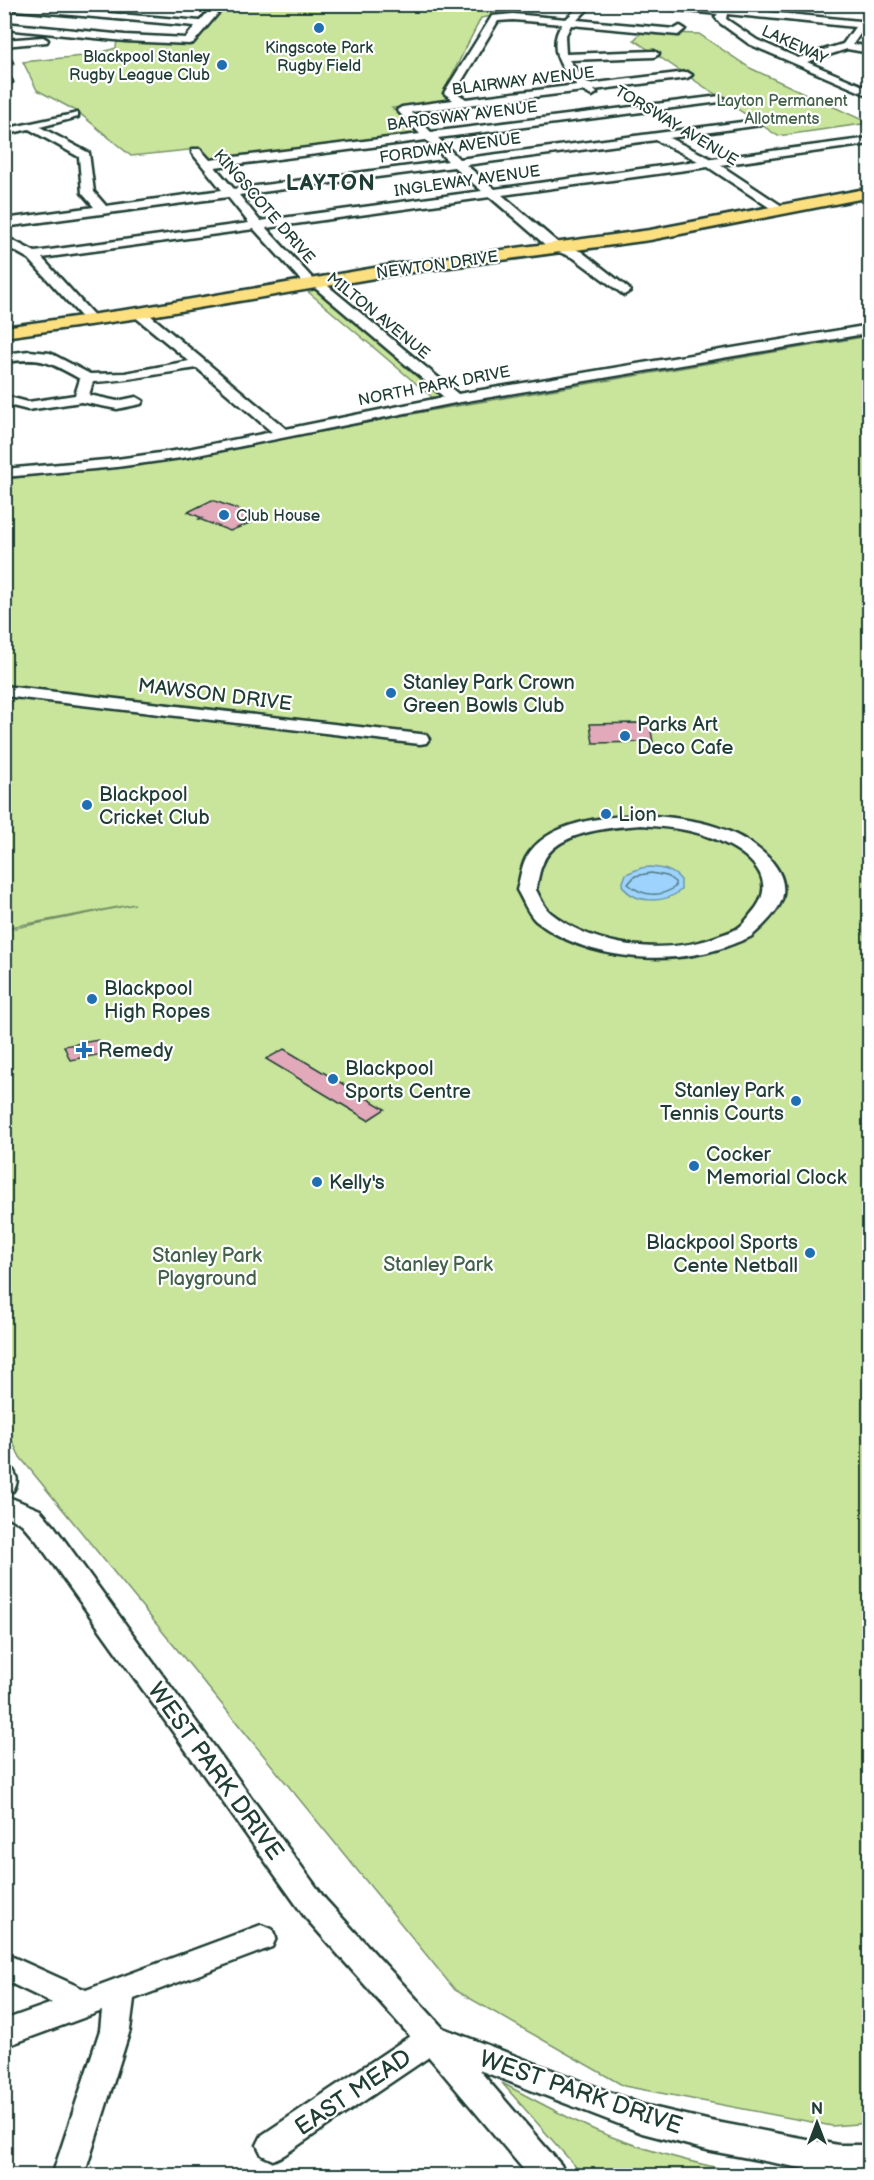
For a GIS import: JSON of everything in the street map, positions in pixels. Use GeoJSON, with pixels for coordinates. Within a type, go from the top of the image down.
{"type":"FeatureCollection","features":[{"type":"Feature","properties":{"kind":"main road","name":"NEWTON DRIVE"},"geometry":{"type":"LineString","coordinates":[[4,332],[139,313],[310,283],[650,235],[870,192]]}},
{"type":"Feature","properties":{"kind":"street"},"geometry":{"type":"LineString","coordinates":[[206,4],[221,5]]}},
{"type":"Feature","properties":{"kind":"street"},"geometry":{"type":"LineString","coordinates":[[588,4],[563,29],[559,42],[562,57],[654,54]]}},
{"type":"Feature","properties":{"kind":"street"},"geometry":{"type":"LineString","coordinates":[[648,4],[866,24]]}},
{"type":"Feature","properties":{"kind":"street"},"geometry":{"type":"LineString","coordinates":[[739,13],[743,9],[766,4]]}},
{"type":"Feature","properties":{"kind":"street"},"geometry":{"type":"LineString","coordinates":[[4,26],[125,38],[189,41],[221,5]]}},
{"type":"Feature","properties":{"kind":"street"},"geometry":{"type":"LineString","coordinates":[[4,6],[202,24]]}},
{"type":"Feature","properties":{"kind":"street","name":"LAKEWAY"},"geometry":{"type":"LineString","coordinates":[[724,12],[721,19],[736,32],[795,62],[870,93]]}},
{"type":"Feature","properties":{"kind":"street"},"geometry":{"type":"LineString","coordinates":[[463,102],[449,93],[493,19],[569,22],[678,32],[680,29]]}},
{"type":"Feature","properties":{"kind":"street"},"geometry":{"type":"LineString","coordinates":[[847,46],[866,24]]}},
{"type":"Feature","properties":{"kind":"street"},"geometry":{"type":"LineString","coordinates":[[4,43],[44,40]]}},
{"type":"Feature","properties":{"kind":"street"},"geometry":{"type":"LineString","coordinates":[[795,62],[847,46],[870,50]]}},
{"type":"Feature","properties":{"kind":"street","name":"TORSWAY AVENUE"},"geometry":{"type":"LineString","coordinates":[[562,57],[568,70],[585,87],[657,136],[710,162],[778,209]]}},
{"type":"Feature","properties":{"kind":"street","name":"BLAIRWAY AVENUE"},"geometry":{"type":"LineString","coordinates":[[429,135],[402,110],[687,75]]}},
{"type":"Feature","properties":{"kind":"street","name":"BARDSWAY AVENUE"},"geometry":{"type":"LineString","coordinates":[[208,164],[720,99]]}},
{"type":"Feature","properties":{"kind":"street"},"geometry":{"type":"LineString","coordinates":[[4,132],[74,115]]}},
{"type":"Feature","properties":{"kind":"street","name":"FORDWAY AVENUE"},"geometry":{"type":"LineString","coordinates":[[4,223],[757,123]]}},
{"type":"Feature","properties":{"kind":"street"},"geometry":{"type":"LineString","coordinates":[[32,126],[85,155],[88,193],[103,210]]}},
{"type":"Feature","properties":{"kind":"street"},"geometry":{"type":"LineString","coordinates":[[429,135],[457,163],[553,245],[578,255],[624,291]]}},
{"type":"Feature","properties":{"kind":"street","name":"INGLEWAY AVENUE"},"geometry":{"type":"LineString","coordinates":[[33,256],[870,141]]}},
{"type":"Feature","properties":{"kind":"street","name":"KINGSCOTE DRIVE"},"geometry":{"type":"LineString","coordinates":[[196,151],[257,225],[310,283]]}},
{"type":"Feature","properties":{"kind":"street"},"geometry":{"type":"LineString","coordinates":[[4,240],[33,256],[92,320]]}},
{"type":"Feature","properties":{"kind":"street","name":"MILTON AVENUE"},"geometry":{"type":"LineString","coordinates":[[438,402],[306,287],[310,283],[318,284],[455,399]]}},
{"type":"Feature","properties":{"kind":"street"},"geometry":{"type":"LineString","coordinates":[[139,313],[282,433]]}},
{"type":"Feature","properties":{"kind":"street","name":"NORTH PARK DRIVE"},"geometry":{"type":"LineString","coordinates":[[4,473],[150,459],[438,402],[870,329]]}},
{"type":"Feature","properties":{"kind":"street"},"geometry":{"type":"LineString","coordinates":[[4,358],[28,355],[50,357],[87,378],[125,377],[154,370],[199,364]]}},
{"type":"Feature","properties":{"kind":"street"},"geometry":{"type":"LineString","coordinates":[[81,398],[87,378]]}},
{"type":"Feature","properties":{"kind":"street"},"geometry":{"type":"LineString","coordinates":[[5,400],[29,408],[81,398],[117,405],[136,401]]}},
{"type":"Feature","properties":{"kind":"street","name":"MAWSON DRIVE"},"geometry":{"type":"LineString","coordinates":[[4,691],[420,739]]}},
{"type":"Feature","properties":{"kind":"street"},"geometry":{"type":"LineString","coordinates":[[641,820],[672,822],[701,828],[727,837],[750,851],[766,867],[773,883],[773,899],[765,915],[746,932],[721,944],[693,951],[662,953],[628,952],[596,945],[568,934],[546,920],[532,903],[526,886],[528,869],[538,854],[555,840],[585,827],[641,820]]}},
{"type":"Feature","properties":{"kind":"street"},"geometry":{"type":"LineString","coordinates":[[4,1476],[4,1485]]}},
{"type":"Feature","properties":{"kind":"street","name":"WEST PARK DRIVE"},"geometry":{"type":"LineString","coordinates":[[4,1504],[31,1517],[45,1533],[315,1908],[432,2038],[550,2175]]}},
{"type":"Feature","properties":{"kind":"street"},"geometry":{"type":"LineString","coordinates":[[4,2034],[119,1993],[261,1938]]}},
{"type":"Feature","properties":{"kind":"street"},"geometry":{"type":"LineString","coordinates":[[4,1966],[86,2004]]}},
{"type":"Feature","properties":{"kind":"street"},"geometry":{"type":"LineString","coordinates":[[68,2175],[115,2030],[119,1993]]}},
{"type":"Feature","properties":{"kind":"street","name":"WEST PARK DRIVE"},"geometry":{"type":"LineString","coordinates":[[432,2038],[642,2119],[839,2168],[870,2160]]}},
{"type":"Feature","properties":{"kind":"street","name":"EAST MEAD"},"geometry":{"type":"LineString","coordinates":[[273,2145],[432,2038]]}},
{"type":"Feature","properties":{"kind":"green space"},"geometry":{"type":"Polygon","coordinates":[[[492,4],[499,15],[481,18],[443,93],[453,101],[392,108],[419,134],[212,160],[198,149],[131,156],[78,112],[37,90],[23,62],[93,55],[116,48],[117,40],[181,43],[225,5],[492,4]]]}},
{"type":"Feature","properties":{"kind":"green space","name":"Layton Permanent Allotments"},"geometry":{"type":"Polygon","coordinates":[[[642,32],[699,34],[750,68],[869,123],[778,136],[634,40],[642,32]]]}},
{"type":"Feature","properties":{"kind":"green space"},"geometry":{"type":"Polygon","coordinates":[[[321,287],[450,395],[433,398],[306,290],[321,287]]]}},
{"type":"Feature","properties":{"kind":"green space","name":"Stanley Park"},"geometry":{"type":"Polygon","coordinates":[[[869,336],[869,2123],[832,2126],[624,2086],[455,1990],[20,1457],[4,1424],[5,930],[135,904],[5,928],[5,479],[180,459],[433,410],[869,336]]]}},
{"type":"Feature","properties":{"kind":"green space"},"geometry":{"type":"Polygon","coordinates":[[[502,2083],[573,2120],[616,2139],[674,2157],[753,2175],[583,2175],[502,2083]]]}},
{"type":"Feature","properties":{"kind":"water"},"geometry":{"type":"Polygon","coordinates":[[[650,867],[674,874],[681,880],[681,890],[667,898],[650,900],[634,896],[622,885],[626,874],[650,867]]]}},
{"type":"Feature","properties":{"kind":"building","name":"Club House"},"geometry":{"type":"Polygon","coordinates":[[[212,500],[262,518],[230,531],[199,519],[202,518],[188,512],[212,500]]]}},
{"type":"Feature","properties":{"kind":"building","name":"Parks Art Deco Cafe"},"geometry":{"type":"Polygon","coordinates":[[[590,724],[650,725],[653,742],[593,743],[590,724]]]}},
{"type":"Feature","properties":{"kind":"building","name":"Remedy"},"geometry":{"type":"Polygon","coordinates":[[[98,1040],[103,1054],[70,1060],[64,1046],[98,1040]]]}},
{"type":"Feature","properties":{"kind":"building"},"geometry":{"type":"Polygon","coordinates":[[[284,1049],[385,1109],[368,1120],[266,1059],[284,1049]]]}},
{"type":"Feature","properties":{"kind":"place","name":"Kingscote Park Rugby Field"},"geometry":{"type":"Point","coordinates":[319,28]}},
{"type":"Feature","properties":{"kind":"place","name":"Blackpool Stanley Rugby League Club"},"geometry":{"type":"Point","coordinates":[222,65]}},
{"type":"Feature","properties":{"kind":"place","name":"Club House"},"geometry":{"type":"Point","coordinates":[224,515]}},
{"type":"Feature","properties":{"kind":"place","name":"Stanley Park Crown Green Bowls Club"},"geometry":{"type":"Point","coordinates":[391,693]}},
{"type":"Feature","properties":{"kind":"place","name":"Parks Art Deco Cafe"},"geometry":{"type":"Point","coordinates":[625,736]}},
{"type":"Feature","properties":{"kind":"place","name":"Blackpool Cricket Club"},"geometry":{"type":"Point","coordinates":[87,805]}},
{"type":"Feature","properties":{"kind":"place","name":"Lion"},"geometry":{"type":"Point","coordinates":[606,814]}},
{"type":"Feature","properties":{"kind":"place","name":"Blackpool High Ropes"},"geometry":{"type":"Point","coordinates":[92,999]}},
{"type":"Feature","properties":{"kind":"place","name":"Remedy"},"geometry":{"type":"Point","coordinates":[84,1050]}},
{"type":"Feature","properties":{"kind":"place","name":"Blackpool Sports Centre"},"geometry":{"type":"Point","coordinates":[333,1079]}},
{"type":"Feature","properties":{"kind":"place","name":"Stanley Park Tennis Courts"},"geometry":{"type":"Point","coordinates":[796,1101]}},
{"type":"Feature","properties":{"kind":"place","name":"Cocker Memorial Clock"},"geometry":{"type":"Point","coordinates":[694,1166]}},
{"type":"Feature","properties":{"kind":"place","name":"Kelly's"},"geometry":{"type":"Point","coordinates":[317,1182]}},
{"type":"Feature","properties":{"kind":"place","name":"Blackpool Sports Cente Netball"},"geometry":{"type":"Point","coordinates":[810,1253]}},
{"type":"Feature","properties":{"kind":"district","name":"LAYTON"},"geometry":{"type":"Point","coordinates":[331,182]}},
{"type":"Feature","properties":{"kind":"park label","name":"Stanley Park Playground"},"geometry":{"type":"Point","coordinates":[207,1266]}}]}
